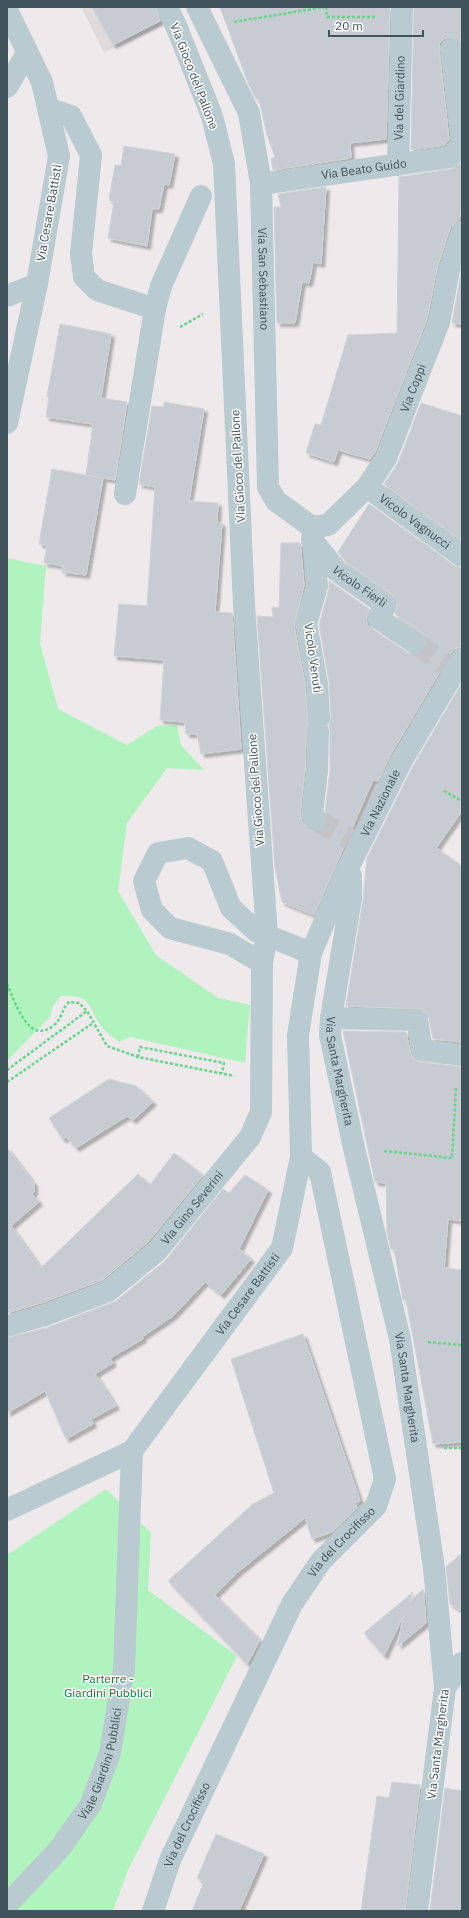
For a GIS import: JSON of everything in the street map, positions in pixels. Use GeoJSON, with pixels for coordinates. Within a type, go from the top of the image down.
{"type":"FeatureCollection","features":[{"type":"Feature","properties":{"kind":"street","name":"Via Gioco del Pallone"},"geometry":{"type":"LineString","coordinates":[[167,7],[177,28],[212,116],[224,164],[244,605],[267,935],[262,963]]}},
{"type":"Feature","properties":{"kind":"street","name":"Via San Sebastiano"},"geometry":{"type":"LineString","coordinates":[[197,7],[249,113],[261,184],[268,488],[276,501],[317,531]]}},
{"type":"Feature","properties":{"kind":"street","name":"Via Cesare Battisti"},"geometry":{"type":"LineString","coordinates":[[7,10],[42,82],[59,156],[36,284],[7,423]]}},
{"type":"Feature","properties":{"kind":"street","name":"Via del Giardino"},"geometry":{"type":"LineString","coordinates":[[398,165],[402,12]]}},
{"type":"Feature","properties":{"kind":"street"},"geometry":{"type":"LineString","coordinates":[[451,49],[462,142]]}},
{"type":"Feature","properties":{"kind":"street"},"geometry":{"type":"LineString","coordinates":[[7,87],[27,53]]}},
{"type":"Feature","properties":{"kind":"street"},"geometry":{"type":"LineString","coordinates":[[49,109],[70,116],[91,155],[81,254],[84,277],[97,290],[154,317]]}},
{"type":"Feature","properties":{"kind":"street","name":"Via Beato Guido"},"geometry":{"type":"LineString","coordinates":[[261,184],[449,157],[462,146]]}},
{"type":"Feature","properties":{"kind":"street"},"geometry":{"type":"LineString","coordinates":[[125,494],[154,317],[161,286],[201,196]]}},
{"type":"Feature","properties":{"kind":"street","name":"Via Coppi"},"geometry":{"type":"LineString","coordinates":[[317,531],[367,488],[386,458],[439,322],[449,270],[462,232]]}},
{"type":"Feature","properties":{"kind":"street"},"geometry":{"type":"LineString","coordinates":[[7,296],[36,284]]}},
{"type":"Feature","properties":{"kind":"street","name":"Vicolo Vagnucci"},"geometry":{"type":"LineString","coordinates":[[367,488],[462,556]]}},
{"type":"Feature","properties":{"kind":"street","name":"Vicolo Fierli"},"geometry":{"type":"LineString","coordinates":[[317,531],[337,571],[386,605],[378,618],[415,643]]}},
{"type":"Feature","properties":{"kind":"street","name":"Vicolo Venuti"},"geometry":{"type":"LineString","coordinates":[[315,820],[312,814],[317,770],[319,725],[317,683],[306,624],[317,586],[317,531]]}},
{"type":"Feature","properties":{"kind":"street","name":"Via Nazionale"},"geometry":{"type":"LineString","coordinates":[[307,976],[312,953],[345,874],[357,838],[456,668]]}},
{"type":"Feature","properties":{"kind":"street"},"geometry":{"type":"LineString","coordinates":[[262,963],[230,944],[170,928],[152,910],[144,881],[158,853],[188,848],[212,861],[231,908],[256,931],[312,953]]}},
{"type":"Feature","properties":{"kind":"street","name":"Via Santa Margherita"},"geometry":{"type":"LineString","coordinates":[[345,874],[351,876],[351,898],[331,1018],[330,1036],[354,1148],[400,1339],[434,1568],[445,1688],[417,1911]]}},
{"type":"Feature","properties":{"kind":"street","name":"Via Gino Severini"},"geometry":{"type":"LineString","coordinates":[[7,1326],[45,1315],[108,1291],[157,1251],[250,1137],[261,1112],[263,1004],[262,963]]}},
{"type":"Feature","properties":{"kind":"street","name":"Via Cesare Battisti"},"geometry":{"type":"LineString","coordinates":[[7,1510],[132,1451],[282,1248],[301,1156],[298,1035],[307,976]]}},
{"type":"Feature","properties":{"kind":"street"},"geometry":{"type":"LineString","coordinates":[[331,1018],[418,1020],[422,1050],[462,1055]]}},
{"type":"Feature","properties":{"kind":"street","name":"Via del Crocifisso"},"geometry":{"type":"LineString","coordinates":[[159,1904],[170,1860],[292,1604],[321,1561],[376,1506],[385,1479],[320,1172],[301,1156]]}},
{"type":"Feature","properties":{"kind":"street","name":"Viale Giardini Pubblici"},"geometry":{"type":"LineString","coordinates":[[7,1905],[61,1847],[91,1804],[110,1753],[124,1668],[132,1451]]}},
{"type":"Feature","properties":{"kind":"street"},"geometry":{"type":"LineString","coordinates":[[445,1688],[462,1663]]}},
{"type":"Feature","properties":{"kind":"path"},"geometry":{"type":"LineString","coordinates":[[207,27],[325,7],[326,16],[402,12]]}},
{"type":"Feature","properties":{"kind":"path"},"geometry":{"type":"LineString","coordinates":[[154,317],[173,331],[230,300]]}},
{"type":"Feature","properties":{"kind":"path"},"geometry":{"type":"LineString","coordinates":[[444,791],[462,802]]}},
{"type":"Feature","properties":{"kind":"path"},"geometry":{"type":"LineString","coordinates":[[7,984],[25,1023],[32,1029],[44,1030],[55,1025],[61,1016],[63,1007],[70,1002],[79,1003],[87,1011],[108,1046],[138,1057],[222,1073],[224,1063],[140,1047],[138,1057]]}},
{"type":"Feature","properties":{"kind":"path"},"geometry":{"type":"LineString","coordinates":[[7,1070],[87,1011]]}},
{"type":"Feature","properties":{"kind":"path"},"geometry":{"type":"LineString","coordinates":[[7,1082],[93,1023]]}},
{"type":"Feature","properties":{"kind":"path"},"geometry":{"type":"LineString","coordinates":[[354,1148],[452,1158],[456,1088]]}},
{"type":"Feature","properties":{"kind":"path"},"geometry":{"type":"LineString","coordinates":[[400,1339],[462,1346]]}},
{"type":"Feature","properties":{"kind":"shaded area"},"geometry":{"type":"Polygon","coordinates":[[[81,7],[154,7],[163,25],[104,53],[81,7]]]}},
{"type":"Feature","properties":{"kind":"green space"},"geometry":{"type":"Polygon","coordinates":[[[7,558],[46,566],[40,643],[58,709],[127,745],[157,726],[177,725],[181,745],[204,770],[167,768],[127,823],[118,891],[156,955],[218,998],[250,1005],[245,1063],[130,1037],[119,1042],[102,1027],[87,1002],[78,997],[71,996],[61,996],[53,1006],[50,1017],[7,1061],[7,558]]]}},
{"type":"Feature","properties":{"kind":"green space","name":"Parterre - Giardini Pubblici"},"geometry":{"type":"Polygon","coordinates":[[[106,1489],[151,1533],[148,1590],[237,1656],[128,1870],[113,1911],[7,1911],[7,1555],[106,1489]]]}},
{"type":"Feature","properties":{"kind":"building"},"geometry":{"type":"Polygon","coordinates":[[[92,7],[155,7],[160,21],[113,45],[92,7]]]}},
{"type":"Feature","properties":{"kind":"building"},"geometry":{"type":"Polygon","coordinates":[[[220,7],[390,7],[386,139],[350,143],[351,158],[273,170],[271,159],[275,157],[267,135],[259,99],[256,99],[248,83],[220,7]]]}},
{"type":"Feature","properties":{"kind":"building"},"geometry":{"type":"Polygon","coordinates":[[[414,7],[462,7],[462,44],[456,38],[449,37],[443,39],[439,44],[449,140],[444,145],[411,150],[414,7]]]}},
{"type":"Feature","properties":{"kind":"building"},"geometry":{"type":"Polygon","coordinates":[[[124,146],[175,154],[169,185],[164,184],[159,209],[152,209],[147,246],[108,238],[114,202],[109,200],[115,165],[121,166],[124,146]]]}},
{"type":"Feature","properties":{"kind":"building"},"geometry":{"type":"Polygon","coordinates":[[[462,162],[462,207],[459,220],[450,228],[437,268],[427,319],[375,452],[370,459],[338,450],[334,462],[306,453],[315,424],[321,425],[348,335],[397,333],[399,177],[451,169],[462,162]]]}},
{"type":"Feature","properties":{"kind":"building"},"geometry":{"type":"Polygon","coordinates":[[[326,187],[321,264],[313,262],[309,283],[302,282],[295,323],[277,323],[274,207],[281,207],[278,194],[326,187]]]}},
{"type":"Feature","properties":{"kind":"building"},"geometry":{"type":"Polygon","coordinates":[[[462,271],[462,324],[452,323],[462,271]]]}},
{"type":"Feature","properties":{"kind":"building"},"geometry":{"type":"Polygon","coordinates":[[[60,324],[111,334],[101,398],[127,402],[115,480],[86,475],[93,424],[46,417],[49,397],[47,397],[60,324]]]}},
{"type":"Feature","properties":{"kind":"building"},"geometry":{"type":"Polygon","coordinates":[[[164,402],[204,409],[189,501],[218,503],[217,522],[222,523],[215,612],[232,613],[241,749],[201,754],[197,734],[186,734],[185,722],[160,720],[164,660],[114,656],[119,604],[147,606],[155,487],[139,484],[152,406],[164,407],[164,402]]]}},
{"type":"Feature","properties":{"kind":"building"},"geometry":{"type":"Polygon","coordinates":[[[421,403],[462,416],[462,541],[384,484],[398,463],[421,403]]]}},
{"type":"Feature","properties":{"kind":"building"},"geometry":{"type":"Polygon","coordinates":[[[52,469],[103,478],[86,575],[62,572],[63,566],[44,563],[47,545],[39,544],[52,469]]]}},
{"type":"Feature","properties":{"kind":"building"},"geometry":{"type":"Polygon","coordinates":[[[369,504],[455,566],[462,568],[462,647],[456,648],[451,653],[391,754],[378,781],[373,780],[314,915],[282,902],[275,868],[257,616],[273,617],[272,607],[279,608],[281,543],[300,543],[304,585],[294,626],[305,685],[308,724],[306,731],[305,769],[300,813],[301,820],[308,830],[314,832],[320,831],[325,827],[327,821],[325,812],[330,770],[329,725],[331,717],[329,681],[319,625],[329,589],[329,581],[369,609],[366,618],[367,624],[371,628],[408,653],[414,655],[420,654],[425,650],[427,644],[426,638],[422,633],[395,614],[398,605],[393,595],[346,562],[338,552],[369,504]]]}},
{"type":"Feature","properties":{"kind":"building"},"geometry":{"type":"Polygon","coordinates":[[[462,683],[462,811],[436,848],[462,866],[462,1042],[433,1039],[429,1018],[422,1009],[346,1006],[363,900],[367,858],[413,766],[462,683]]]}},
{"type":"Feature","properties":{"kind":"building"},"geometry":{"type":"Polygon","coordinates":[[[343,1031],[406,1032],[410,1052],[414,1059],[420,1062],[462,1067],[462,1221],[448,1219],[444,1268],[462,1270],[462,1442],[433,1444],[406,1300],[403,1300],[394,1249],[391,1249],[387,1232],[386,1183],[375,1182],[343,1031]]]}},
{"type":"Feature","properties":{"kind":"building"},"geometry":{"type":"Polygon","coordinates":[[[109,1079],[136,1086],[153,1102],[133,1120],[127,1116],[76,1148],[66,1137],[63,1140],[49,1118],[109,1079]]]}},
{"type":"Feature","properties":{"kind":"building"},"geometry":{"type":"Polygon","coordinates":[[[7,1148],[34,1183],[34,1192],[32,1194],[39,1202],[11,1226],[41,1268],[138,1174],[150,1185],[174,1153],[203,1175],[148,1242],[102,1280],[41,1303],[7,1313],[7,1148]]]}},
{"type":"Feature","properties":{"kind":"building"},"geometry":{"type":"Polygon","coordinates":[[[245,1175],[268,1190],[239,1249],[251,1259],[221,1295],[205,1282],[173,1316],[142,1337],[143,1339],[110,1358],[113,1363],[95,1374],[116,1406],[91,1419],[93,1424],[66,1439],[45,1391],[7,1413],[7,1338],[49,1327],[116,1301],[165,1261],[223,1189],[229,1193],[245,1175]]]}},
{"type":"Feature","properties":{"kind":"building"},"geometry":{"type":"Polygon","coordinates":[[[303,1334],[360,1501],[355,1503],[357,1508],[332,1532],[312,1539],[305,1518],[238,1572],[215,1595],[260,1640],[247,1664],[168,1581],[253,1504],[274,1493],[231,1359],[303,1334]]]}},
{"type":"Feature","properties":{"kind":"building"},"geometry":{"type":"Polygon","coordinates":[[[462,1553],[462,1611],[450,1604],[446,1567],[462,1553]]]}},
{"type":"Feature","properties":{"kind":"building"},"geometry":{"type":"Polygon","coordinates":[[[423,1589],[426,1623],[398,1646],[403,1616],[384,1656],[364,1633],[413,1592],[409,1603],[423,1589]]]}},
{"type":"Feature","properties":{"kind":"building"},"geometry":{"type":"Polygon","coordinates":[[[392,1782],[420,1785],[405,1911],[361,1911],[377,1796],[389,1798],[392,1782]]]}},
{"type":"Feature","properties":{"kind":"building"},"geometry":{"type":"Polygon","coordinates":[[[445,1788],[462,1791],[462,1911],[430,1911],[445,1788]]]}},
{"type":"Feature","properties":{"kind":"building"},"geometry":{"type":"Polygon","coordinates":[[[216,1834],[264,1854],[239,1911],[192,1911],[204,1882],[197,1878],[216,1834]]]}},
{"type":"Feature","properties":{"kind":"tunnel"},"geometry":{"type":"LineString","coordinates":[[415,643],[447,665]]}},
{"type":"Feature","properties":{"kind":"tunnel"},"geometry":{"type":"LineString","coordinates":[[315,820],[350,839]]}}]}
